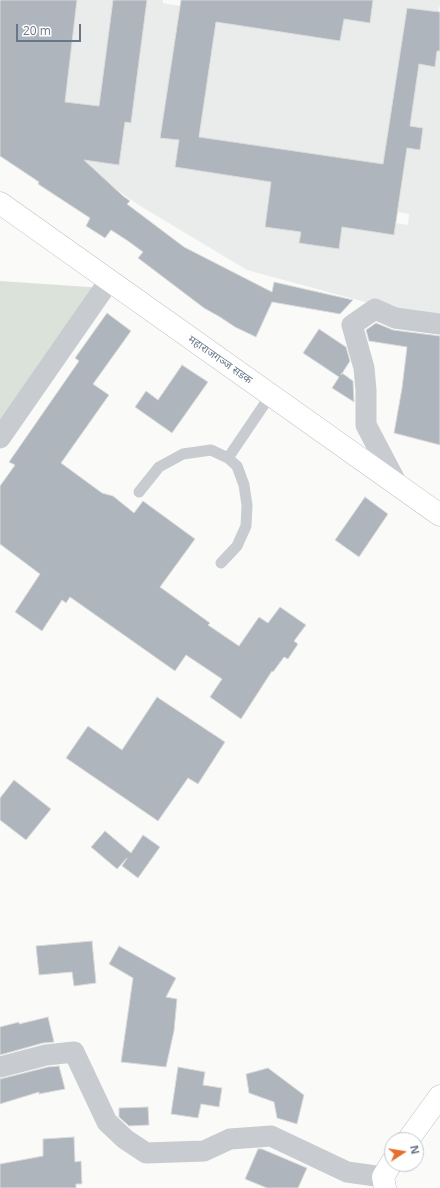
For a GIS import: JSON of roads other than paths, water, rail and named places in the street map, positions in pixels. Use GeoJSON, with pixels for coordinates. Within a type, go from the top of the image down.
{"type":"FeatureCollection","features":[{"type":"Feature","properties":{"kind":"main road","name":"महाराजगञ्ज सडक"},"geometry":{"type":"LineString","coordinates":[[0,203],[270,396],[440,515]]}},
{"type":"Feature","properties":{"kind":"main road"},"geometry":{"type":"LineString","coordinates":[[414,1132],[440,1096]]}},
{"type":"Feature","properties":{"kind":"street"},"geometry":{"type":"LineString","coordinates":[[0,438],[109,281]]}},
{"type":"Feature","properties":{"kind":"street"},"geometry":{"type":"LineString","coordinates":[[398,486],[366,425],[364,368],[352,325],[375,309],[395,318],[440,324]]}},
{"type":"Feature","properties":{"kind":"street"},"geometry":{"type":"LineString","coordinates":[[0,1067],[46,1055],[74,1052],[107,1122],[125,1139],[146,1153],[204,1151],[230,1139],[271,1136],[347,1172],[384,1172]]}},
{"type":"Feature","properties":{"kind":"lane"},"geometry":{"type":"LineString","coordinates":[[228,458],[270,396]]}},
{"type":"Feature","properties":{"kind":"lane"},"geometry":{"type":"LineString","coordinates":[[138,492],[159,468],[183,454],[211,450],[228,458],[237,466],[244,485],[247,505],[246,526],[237,546],[221,563]]}}]}
